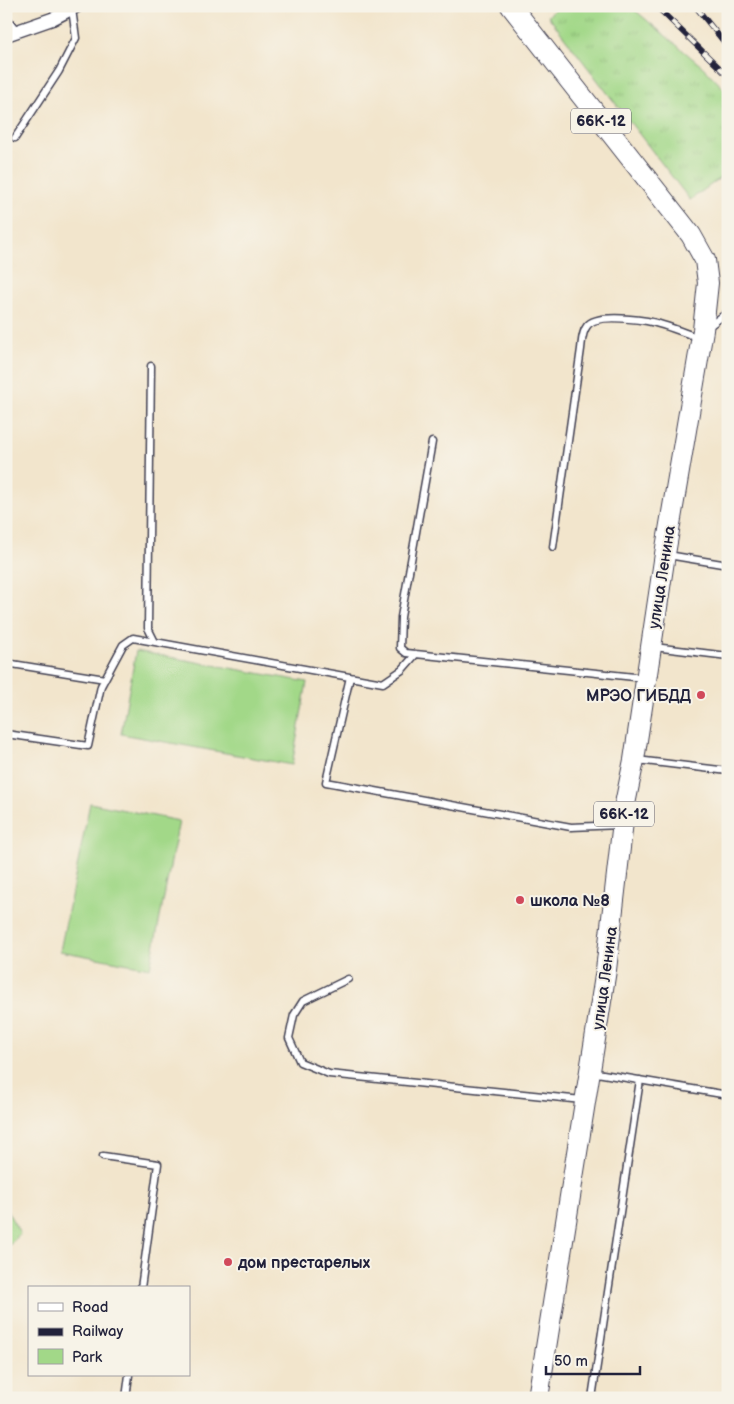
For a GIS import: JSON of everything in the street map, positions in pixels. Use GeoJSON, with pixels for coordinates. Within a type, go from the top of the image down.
{"type":"FeatureCollection","features":[{"type":"Feature","properties":{"kind":"main road","name":"улица Ленина"},"geometry":{"type":"LineString","coordinates":[[511,6],[691,235],[704,260],[708,283],[703,334],[650,646],[634,760],[625,804],[606,970],[538,1398]]}},
{"type":"Feature","properties":{"kind":"street"},"geometry":{"type":"LineString","coordinates":[[12,33],[52,19],[74,8]]}},
{"type":"Feature","properties":{"kind":"lane"},"geometry":{"type":"LineString","coordinates":[[15,138],[59,71],[76,38],[74,8]]}},
{"type":"Feature","properties":{"kind":"lane"},"geometry":{"type":"LineString","coordinates":[[6,17],[12,33]]}},
{"type":"Feature","properties":{"kind":"lane"},"geometry":{"type":"LineString","coordinates":[[553,547],[581,349],[587,325],[592,321],[612,318],[648,321],[703,334],[728,312]]}},
{"type":"Feature","properties":{"kind":"lane"},"geometry":{"type":"LineString","coordinates":[[151,366],[148,628],[155,642]]}},
{"type":"Feature","properties":{"kind":"lane"},"geometry":{"type":"LineString","coordinates":[[432,442],[401,617],[400,648],[406,652],[416,654],[646,678]]}},
{"type":"Feature","properties":{"kind":"lane"},"geometry":{"type":"LineString","coordinates":[[665,554],[728,565]]}},
{"type":"Feature","properties":{"kind":"lane"},"geometry":{"type":"LineString","coordinates":[[6,734],[88,746],[101,686],[123,645],[133,638],[383,683],[402,670],[416,654]]}},
{"type":"Feature","properties":{"kind":"lane"},"geometry":{"type":"LineString","coordinates":[[650,646],[728,656]]}},
{"type":"Feature","properties":{"kind":"lane"},"geometry":{"type":"LineString","coordinates":[[6,664],[105,679]]}},
{"type":"Feature","properties":{"kind":"lane"},"geometry":{"type":"LineString","coordinates":[[350,677],[326,782],[571,827],[623,825]]}},
{"type":"Feature","properties":{"kind":"lane"},"geometry":{"type":"LineString","coordinates":[[634,760],[728,771]]}},
{"type":"Feature","properties":{"kind":"lane"},"geometry":{"type":"LineString","coordinates":[[348,979],[302,1001],[294,1015],[288,1038],[300,1062],[329,1074],[586,1100]]}},
{"type":"Feature","properties":{"kind":"lane"},"geometry":{"type":"LineString","coordinates":[[590,1072],[728,1095]]}},
{"type":"Feature","properties":{"kind":"lane"},"geometry":{"type":"LineString","coordinates":[[592,1398],[640,1080]]}},
{"type":"Feature","properties":{"kind":"lane"},"geometry":{"type":"LineString","coordinates":[[103,1156],[158,1164],[141,1286]]}},
{"type":"Feature","properties":{"kind":"lane"},"geometry":{"type":"LineString","coordinates":[[126,1398],[129,1376]]}},
{"type":"Feature","properties":{"kind":"green space"},"geometry":{"type":"Polygon","coordinates":[[[559,6],[630,6],[704,68],[728,93],[728,179],[720,178],[690,200],[548,16],[559,6]]]}},
{"type":"Feature","properties":{"kind":"green space"},"geometry":{"type":"Polygon","coordinates":[[[136,651],[307,682],[292,765],[121,734],[136,651]]]}},
{"type":"Feature","properties":{"kind":"green space"},"geometry":{"type":"Polygon","coordinates":[[[90,803],[179,821],[150,968],[60,951],[90,803]]]}},
{"type":"Feature","properties":{"kind":"green space"},"geometry":{"type":"Polygon","coordinates":[[[6,1209],[20,1233],[6,1249],[6,1209]]]}},
{"type":"Feature","properties":{"kind":"railway"},"geometry":{"type":"LineString","coordinates":[[656,6],[728,76]]}},
{"type":"Feature","properties":{"kind":"railway"},"geometry":{"type":"LineString","coordinates":[[695,6],[728,47]]}},
{"type":"Feature","properties":{"kind":"place","name":"МРЭО ГИБДД"},"geometry":{"type":"Point","coordinates":[701,695]}},
{"type":"Feature","properties":{"kind":"place","name":"школа №8"},"geometry":{"type":"Point","coordinates":[520,900]}},
{"type":"Feature","properties":{"kind":"place","name":"дом престарелых"},"geometry":{"type":"Point","coordinates":[228,1262]}}]}
